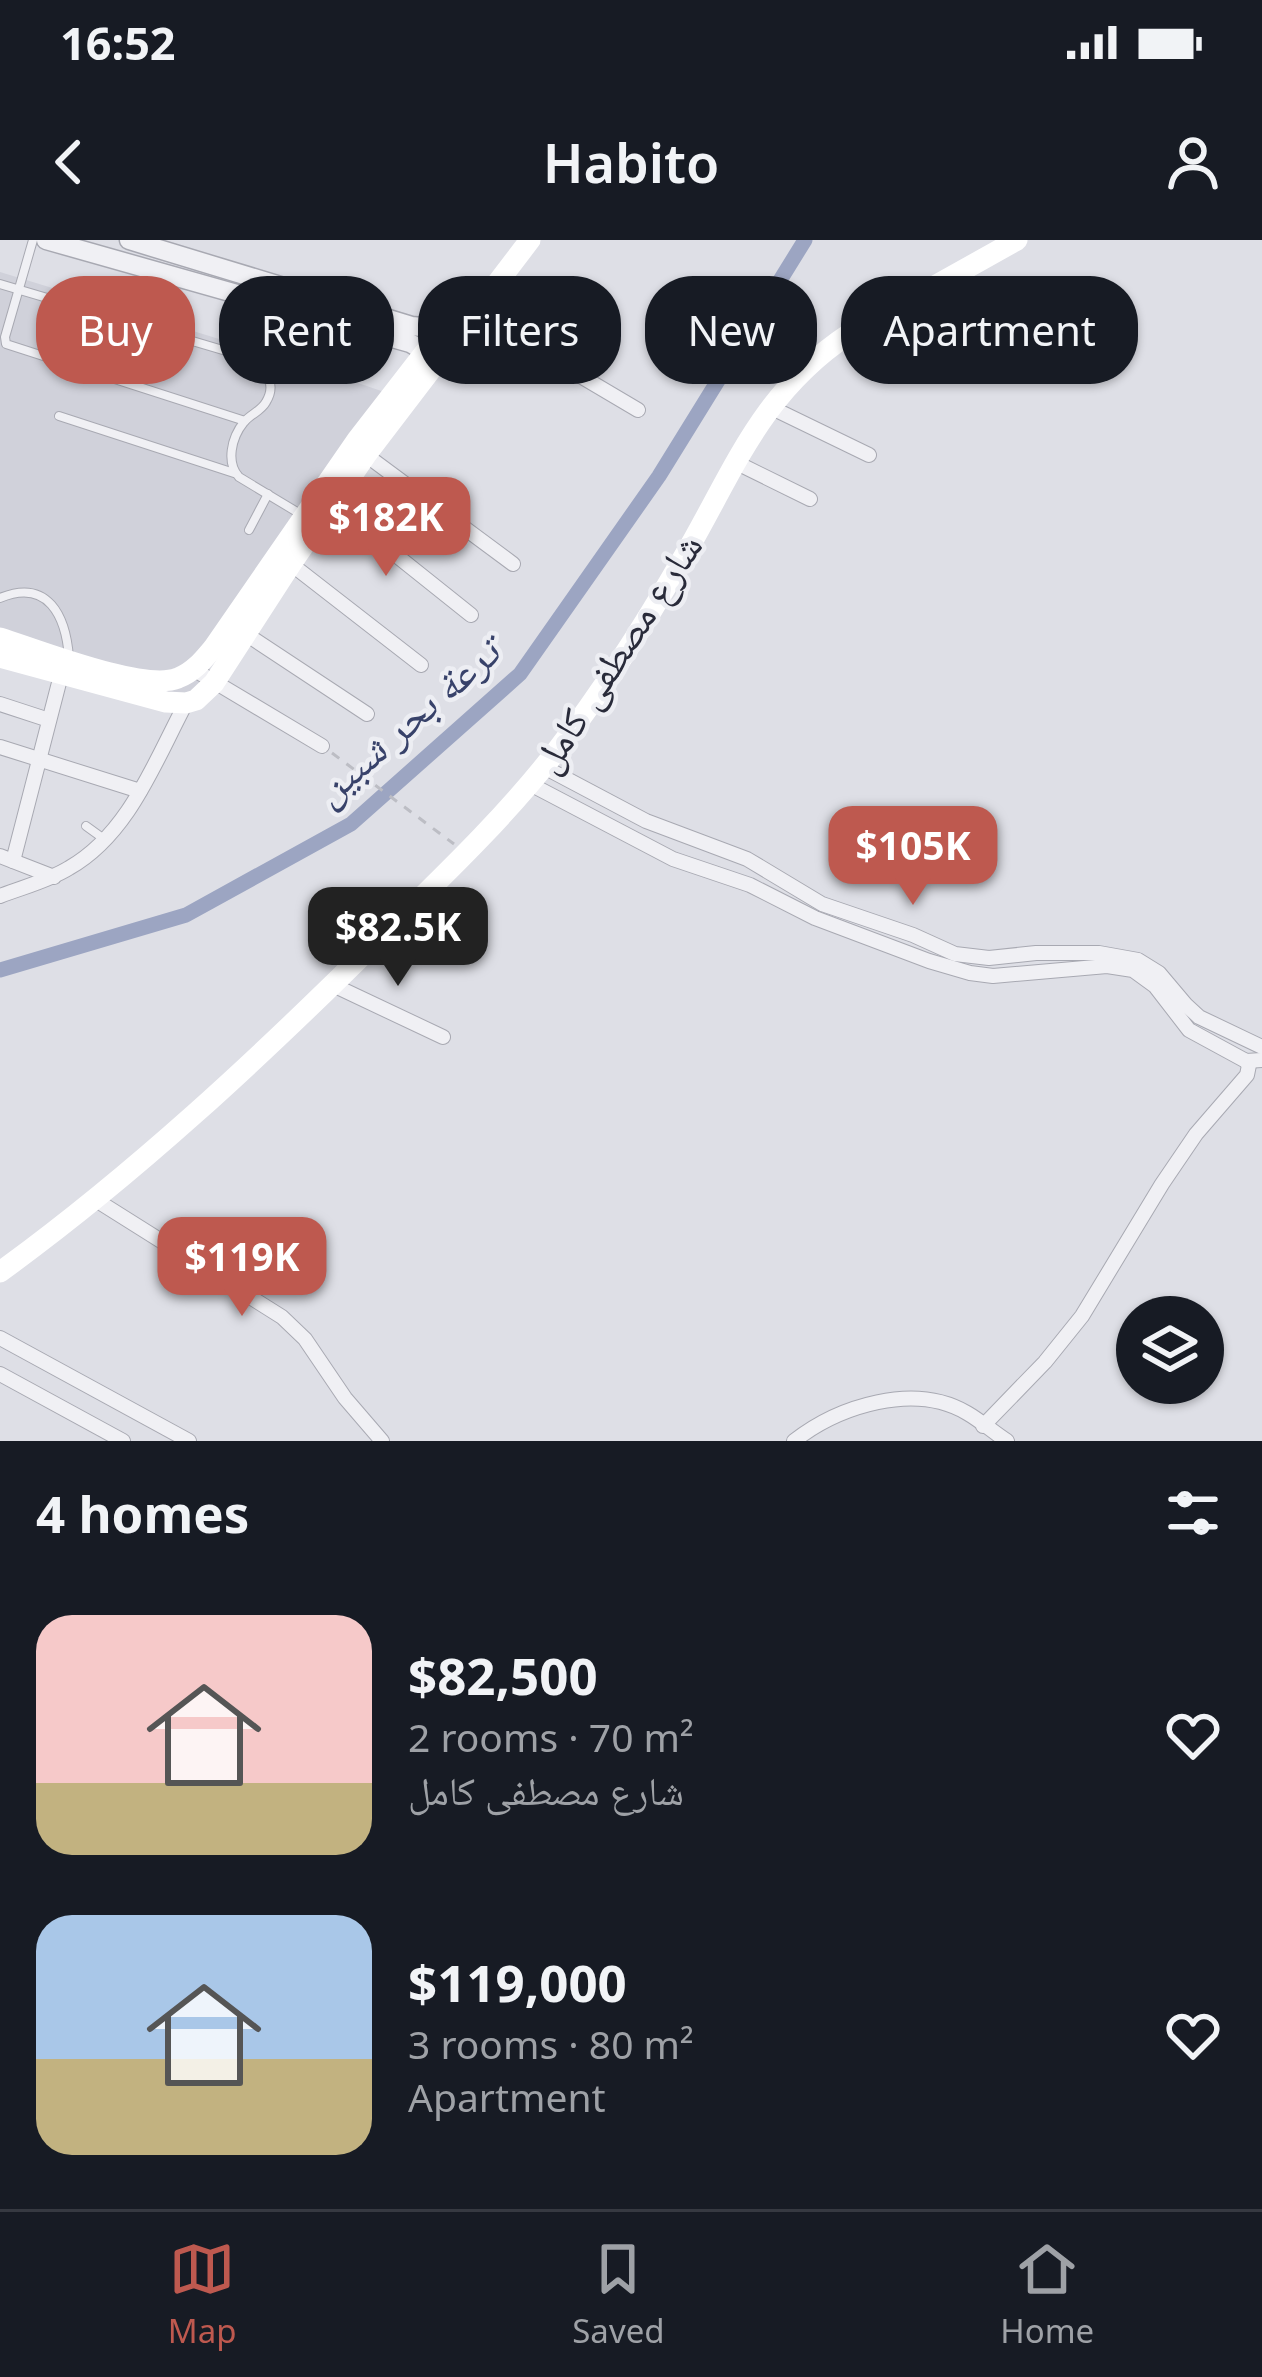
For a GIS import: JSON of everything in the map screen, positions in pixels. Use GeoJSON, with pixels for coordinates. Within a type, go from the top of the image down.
{"type":"FeatureCollection","features":[{"type":"Feature","properties":{"kind":"main road"},"geometry":{"type":"LineString","coordinates":[[485,276],[514,240]]}},
{"type":"Feature","properties":{"kind":"main road"},"geometry":{"type":"LineString","coordinates":[[502,276],[530,240]]}},
{"type":"Feature","properties":{"kind":"main road","name":"شارع مصطفى كامل"},"geometry":{"type":"LineString","coordinates":[[0,1272],[96,1200],[279,1038],[537,776],[603,687],[770,407],[791,380],[828,348],[1017,240]]}},
{"type":"Feature","properties":{"kind":"main road"},"geometry":{"type":"LineString","coordinates":[[0,657],[136,679],[170,681],[187,674],[214,646],[357,440],[418,361]]}},
{"type":"Feature","properties":{"kind":"main road"},"geometry":{"type":"LineString","coordinates":[[0,638],[65,667],[166,702],[196,700],[214,683],[332,504],[420,384]]}},
{"type":"Feature","properties":{"kind":"street"},"geometry":{"type":"LineString","coordinates":[[129,240],[418,327]]}},
{"type":"Feature","properties":{"kind":"street"},"geometry":{"type":"LineString","coordinates":[[52,241],[172,276]]}},
{"type":"Feature","properties":{"kind":"street"},"geometry":{"type":"LineString","coordinates":[[187,276],[192,259]]}},
{"type":"Feature","properties":{"kind":"street"},"geometry":{"type":"LineString","coordinates":[[195,283],[418,349]]}},
{"type":"Feature","properties":{"kind":"street"},"geometry":{"type":"LineString","coordinates":[[594,384],[638,410]]}},
{"type":"Feature","properties":{"kind":"street"},"geometry":{"type":"LineString","coordinates":[[770,407],[869,455]]}},
{"type":"Feature","properties":{"kind":"street"},"geometry":{"type":"LineString","coordinates":[[367,455],[513,564]]}},
{"type":"Feature","properties":{"kind":"street"},"geometry":{"type":"LineString","coordinates":[[736,463],[810,499]]}},
{"type":"Feature","properties":{"kind":"street"},"geometry":{"type":"LineString","coordinates":[[332,504],[471,616]]}},
{"type":"Feature","properties":{"kind":"street"},"geometry":{"type":"LineString","coordinates":[[291,564],[422,665]]}},
{"type":"Feature","properties":{"kind":"street"},"geometry":{"type":"LineString","coordinates":[[245,634],[367,714]]}},
{"type":"Feature","properties":{"kind":"street"},"geometry":{"type":"LineString","coordinates":[[54,877],[7,859],[65,667]]}},
{"type":"Feature","properties":{"kind":"street"},"geometry":{"type":"LineString","coordinates":[[187,674],[214,683],[322,746]]}},
{"type":"Feature","properties":{"kind":"street"},"geometry":{"type":"LineString","coordinates":[[0,896],[54,877],[105,840],[130,808],[186,703]]}},
{"type":"Feature","properties":{"kind":"street"},"geometry":{"type":"LineString","coordinates":[[0,704],[50,720]]}},
{"type":"Feature","properties":{"kind":"street"},"geometry":{"type":"LineString","coordinates":[[0,747],[140,790]]}},
{"type":"Feature","properties":{"kind":"street"},"geometry":{"type":"LineString","coordinates":[[537,776],[747,859],[822,904],[913,934],[956,954],[989,958],[1099,953],[1138,960],[1159,973],[1199,1017],[1262,1047]]}},
{"type":"Feature","properties":{"kind":"street"},"geometry":{"type":"LineString","coordinates":[[537,776],[673,859],[750,885],[814,918],[929,961],[993,976],[1107,966],[1133,970],[1155,986],[1189,1030],[1254,1060],[1185,1150],[1082,1316],[983,1426]]}},
{"type":"Feature","properties":{"kind":"street"},"geometry":{"type":"LineString","coordinates":[[333,985],[442,1037]]}},
{"type":"Feature","properties":{"kind":"street"},"geometry":{"type":"LineString","coordinates":[[96,1200],[282,1317],[305,1339],[345,1398],[382,1441]]}},
{"type":"Feature","properties":{"kind":"street"},"geometry":{"type":"LineString","coordinates":[[0,1338],[189,1441]]}},
{"type":"Feature","properties":{"kind":"street"},"geometry":{"type":"LineString","coordinates":[[0,1374],[123,1441]]}},
{"type":"Feature","properties":{"kind":"street"},"geometry":{"type":"LineString","coordinates":[[794,1441],[843,1412],[884,1401],[918,1399],[968,1413],[1007,1441]]}},
{"type":"Feature","properties":{"kind":"lane"},"geometry":{"type":"LineString","coordinates":[[33,240],[4,340],[10,347],[245,421]]}},
{"type":"Feature","properties":{"kind":"lane"},"geometry":{"type":"LineString","coordinates":[[0,284],[251,358],[264,370],[270,386],[265,404],[236,436],[231,456],[235,473]]}},
{"type":"Feature","properties":{"kind":"lane"},"geometry":{"type":"LineString","coordinates":[[59,416],[235,473],[303,516]]}},
{"type":"Feature","properties":{"kind":"lane"},"geometry":{"type":"LineString","coordinates":[[248,530],[268,494]]}},
{"type":"Feature","properties":{"kind":"lane"},"geometry":{"type":"LineString","coordinates":[[0,598],[18,592],[34,594],[58,611],[64,625],[65,667]]}},
{"type":"Feature","properties":{"kind":"lane"},"geometry":{"type":"LineString","coordinates":[[86,826],[105,840]]}},
{"type":"Feature","properties":{"kind":"path"},"geometry":{"type":"LineString","coordinates":[[339,758],[444,837]]}},
{"type":"Feature","properties":{"kind":"shaded area"},"geometry":{"type":"Polygon","coordinates":[[[0,272],[36,283],[36,384],[195,384],[195,332],[219,339],[219,384],[361,384],[396,396],[188,700],[0,632],[0,272]]]}},
{"type":"Feature","properties":{"kind":"waterway","name":"ترعة بحر شبين"},"geometry":{"type":"LineString","coordinates":[[0,970],[186,915],[351,824],[520,674],[659,476],[805,240]]}}]}
